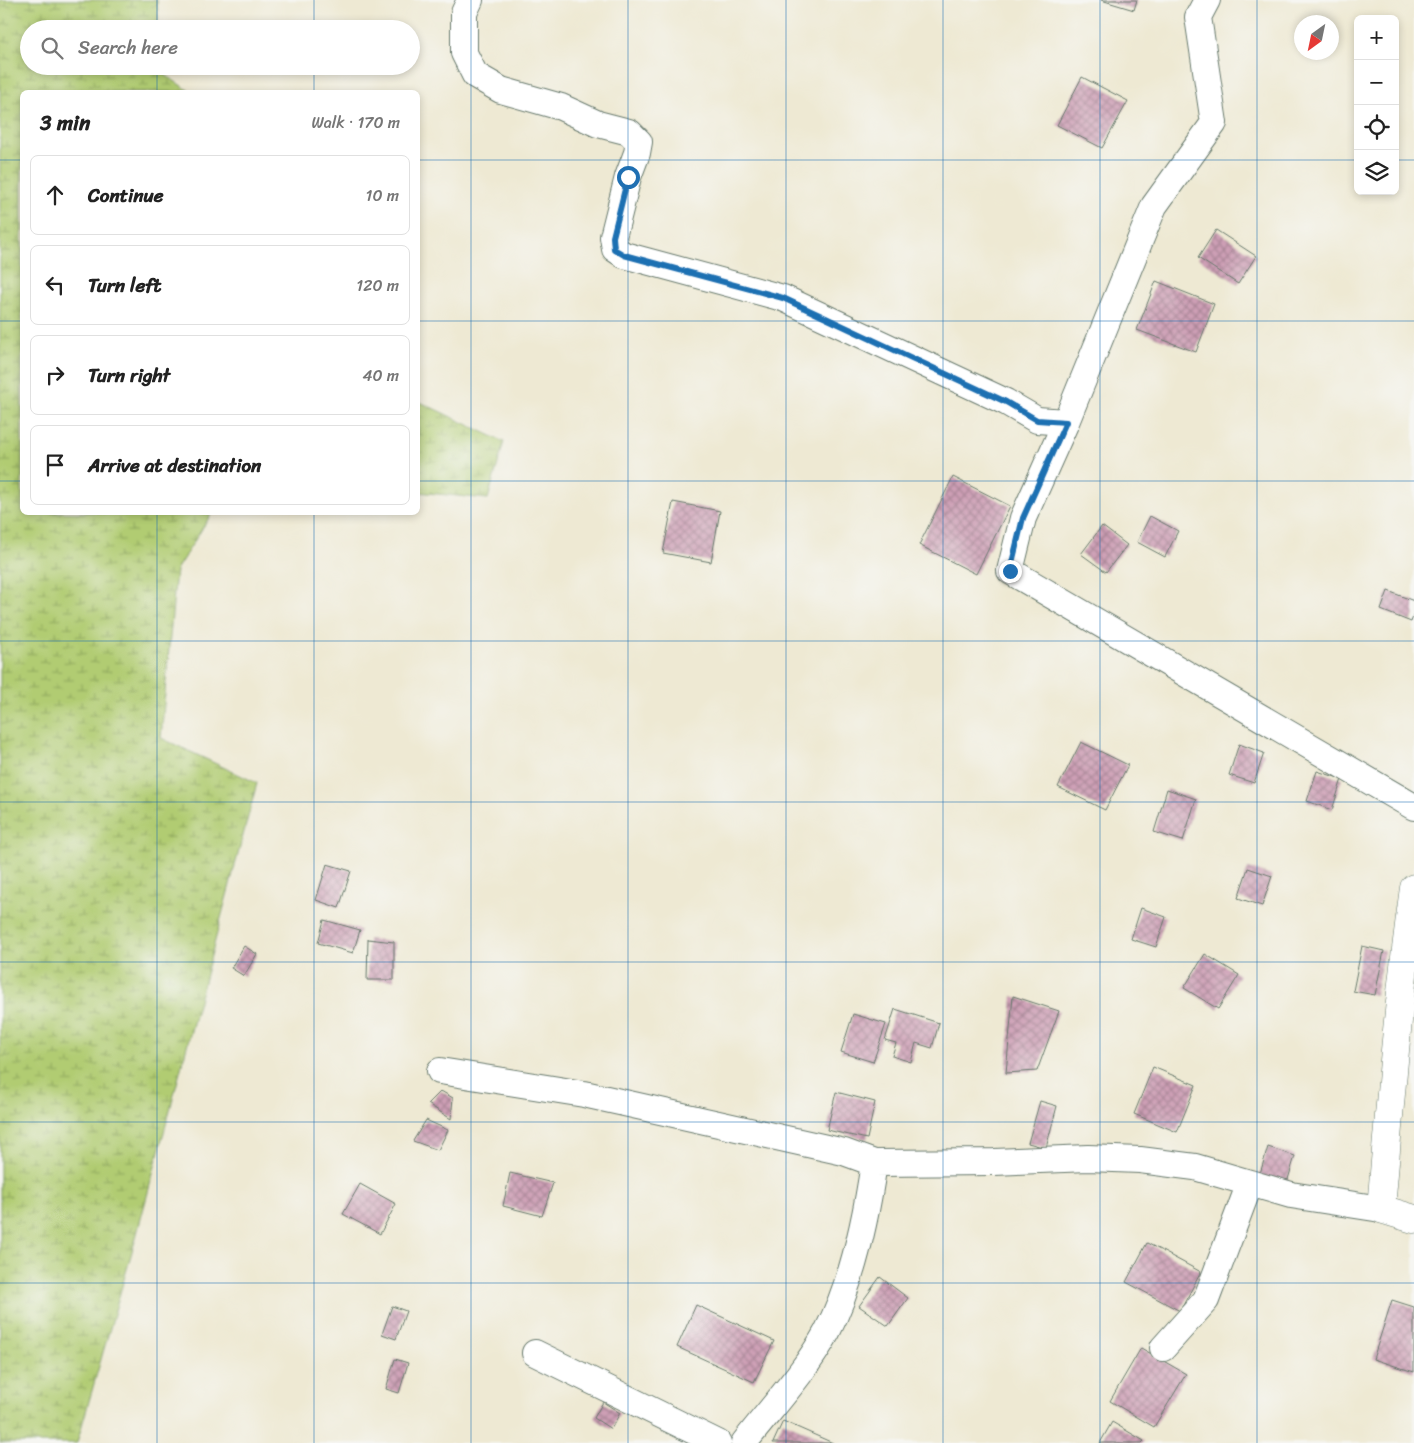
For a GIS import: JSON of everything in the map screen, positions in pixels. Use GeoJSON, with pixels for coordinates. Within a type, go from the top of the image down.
{"type":"FeatureCollection","features":[{"type":"Feature","properties":{"kind":"street"},"geometry":{"type":"LineString","coordinates":[[470,0],[464,12],[464,53],[474,75],[501,90],[561,107],[598,124],[629,132],[639,142],[638,153],[628,177],[613,237],[614,249],[624,255],[783,298],[1006,402],[1037,420],[1066,422]]}},
{"type":"Feature","properties":{"kind":"street"},"geometry":{"type":"LineString","coordinates":[[1207,0],[1198,17],[1214,123],[1154,206],[1066,422],[1023,518],[1010,571],[1414,807]]}},
{"type":"Feature","properties":{"kind":"street"},"geometry":{"type":"LineString","coordinates":[[1381,1209],[1404,954],[1414,888]]}},
{"type":"Feature","properties":{"kind":"street"},"geometry":{"type":"LineString","coordinates":[[440,1071],[584,1094],[844,1152],[874,1163],[994,1162],[1088,1158],[1140,1160],[1195,1167],[1291,1195],[1381,1209],[1414,1219]]}},
{"type":"Feature","properties":{"kind":"street"},"geometry":{"type":"LineString","coordinates":[[744,1443],[801,1372],[830,1325],[851,1268],[869,1202],[874,1163]]}},
{"type":"Feature","properties":{"kind":"street"},"geometry":{"type":"LineString","coordinates":[[1163,1348],[1206,1300],[1250,1183]]}},
{"type":"Feature","properties":{"kind":"street"},"geometry":{"type":"LineString","coordinates":[[535,1353],[718,1443]]}},
{"type":"Feature","properties":{"kind":"green space"},"geometry":{"type":"Polygon","coordinates":[[[0,0],[157,0],[158,20],[20,20],[20,75],[165,75],[188,90],[20,90],[20,515],[211,515],[176,570],[161,738],[257,783],[135,1241],[77,1443],[0,1443],[0,0]]]}},
{"type":"Feature","properties":{"kind":"green space"},"geometry":{"type":"Polygon","coordinates":[[[420,402],[504,442],[488,499],[420,492],[420,402]]]}},
{"type":"Feature","properties":{"kind":"building"},"geometry":{"type":"Polygon","coordinates":[[[1101,0],[1137,0],[1134,10],[1101,0]]]}},
{"type":"Feature","properties":{"kind":"building"},"geometry":{"type":"Polygon","coordinates":[[[1082,77],[1128,101],[1102,148],[1057,125],[1082,77]]]}},
{"type":"Feature","properties":{"kind":"building"},"geometry":{"type":"Polygon","coordinates":[[[1216,230],[1256,256],[1238,284],[1198,258],[1216,230]]]}},
{"type":"Feature","properties":{"kind":"building"},"geometry":{"type":"Polygon","coordinates":[[[1156,281],[1214,304],[1196,352],[1137,330],[1156,281]]]}},
{"type":"Feature","properties":{"kind":"building"},"geometry":{"type":"Polygon","coordinates":[[[953,477],[1010,506],[976,574],[919,545],[953,477]]]}},
{"type":"Feature","properties":{"kind":"building"},"geometry":{"type":"Polygon","coordinates":[[[673,502],[720,511],[711,562],[663,553],[673,502]]]}},
{"type":"Feature","properties":{"kind":"building"},"geometry":{"type":"Polygon","coordinates":[[[1150,516],[1178,531],[1165,557],[1137,542],[1150,516]]]}},
{"type":"Feature","properties":{"kind":"building"},"geometry":{"type":"Polygon","coordinates":[[[1102,526],[1127,545],[1106,572],[1081,554],[1102,526]]]}},
{"type":"Feature","properties":{"kind":"building"},"geometry":{"type":"Polygon","coordinates":[[[1388,591],[1414,601],[1414,614],[1411,622],[1381,610],[1388,591]]]}},
{"type":"Feature","properties":{"kind":"building"},"geometry":{"type":"Polygon","coordinates":[[[1081,742],[1128,765],[1105,810],[1058,787],[1081,742]]]}},
{"type":"Feature","properties":{"kind":"building"},"geometry":{"type":"Polygon","coordinates":[[[1239,744],[1264,753],[1254,783],[1229,775],[1239,744]]]}},
{"type":"Feature","properties":{"kind":"building"},"geometry":{"type":"Polygon","coordinates":[[[1317,771],[1342,779],[1332,810],[1307,801],[1317,771]]]}},
{"type":"Feature","properties":{"kind":"building"},"geometry":{"type":"Polygon","coordinates":[[[1167,789],[1196,799],[1183,841],[1154,832],[1167,789]]]}},
{"type":"Feature","properties":{"kind":"building"},"geometry":{"type":"Polygon","coordinates":[[[327,864],[351,871],[339,908],[316,900],[327,864]]]}},
{"type":"Feature","properties":{"kind":"building"},"geometry":{"type":"Polygon","coordinates":[[[1248,868],[1272,876],[1262,906],[1238,898],[1248,868]]]}},
{"type":"Feature","properties":{"kind":"building"},"geometry":{"type":"Polygon","coordinates":[[[1141,908],[1166,917],[1156,947],[1131,939],[1141,908]]]}},
{"type":"Feature","properties":{"kind":"building"},"geometry":{"type":"Polygon","coordinates":[[[324,920],[360,930],[353,953],[318,943],[324,920]]]}},
{"type":"Feature","properties":{"kind":"building"},"geometry":{"type":"Polygon","coordinates":[[[368,939],[394,942],[394,980],[367,980],[368,939]]]}},
{"type":"Feature","properties":{"kind":"building"},"geometry":{"type":"Polygon","coordinates":[[[244,946],[257,954],[244,976],[231,968],[244,946]]]}},
{"type":"Feature","properties":{"kind":"building"},"geometry":{"type":"Polygon","coordinates":[[[1362,946],[1384,951],[1375,995],[1353,991],[1362,946]]]}},
{"type":"Feature","properties":{"kind":"building"},"geometry":{"type":"Polygon","coordinates":[[[1205,954],[1239,975],[1218,1009],[1184,988],[1205,954]]]}},
{"type":"Feature","properties":{"kind":"building"},"geometry":{"type":"Polygon","coordinates":[[[1013,996],[1059,1011],[1037,1071],[1006,1073],[1013,996]]]}},
{"type":"Feature","properties":{"kind":"building"},"geometry":{"type":"Polygon","coordinates":[[[895,1009],[939,1023],[932,1048],[916,1043],[911,1062],[892,1056],[896,1043],[885,1040],[895,1009]]]}},
{"type":"Feature","properties":{"kind":"building"},"geometry":{"type":"Polygon","coordinates":[[[853,1014],[886,1024],[873,1062],[841,1052],[853,1014]]]}},
{"type":"Feature","properties":{"kind":"building"},"geometry":{"type":"Polygon","coordinates":[[[1153,1067],[1196,1085],[1177,1132],[1134,1114],[1153,1067]]]}},
{"type":"Feature","properties":{"kind":"building"},"geometry":{"type":"Polygon","coordinates":[[[441,1091],[453,1098],[451,1119],[428,1104],[441,1091]]]}},
{"type":"Feature","properties":{"kind":"building"},"geometry":{"type":"Polygon","coordinates":[[[836,1092],[875,1102],[867,1139],[827,1130],[836,1092]]]}},
{"type":"Feature","properties":{"kind":"building"},"geometry":{"type":"Polygon","coordinates":[[[1040,1101],[1057,1106],[1046,1148],[1028,1143],[1040,1101]]]}},
{"type":"Feature","properties":{"kind":"building"},"geometry":{"type":"Polygon","coordinates":[[[426,1120],[448,1130],[438,1150],[413,1141],[426,1120]]]}},
{"type":"Feature","properties":{"kind":"building"},"geometry":{"type":"Polygon","coordinates":[[[1268,1147],[1295,1156],[1286,1186],[1259,1177],[1268,1147]]]}},
{"type":"Feature","properties":{"kind":"building"},"geometry":{"type":"Polygon","coordinates":[[[510,1173],[553,1183],[542,1216],[503,1206],[510,1173]]]}},
{"type":"Feature","properties":{"kind":"building"},"geometry":{"type":"Polygon","coordinates":[[[360,1184],[396,1204],[380,1234],[343,1214],[360,1184]]]}},
{"type":"Feature","properties":{"kind":"building"},"geometry":{"type":"Polygon","coordinates":[[[1147,1243],[1201,1272],[1180,1311],[1126,1282],[1147,1243]]]}},
{"type":"Feature","properties":{"kind":"building"},"geometry":{"type":"Polygon","coordinates":[[[880,1277],[908,1298],[888,1326],[859,1306],[880,1277]]]}},
{"type":"Feature","properties":{"kind":"building"},"geometry":{"type":"Polygon","coordinates":[[[1392,1300],[1414,1307],[1414,1372],[1373,1359],[1392,1300]]]}},
{"type":"Feature","properties":{"kind":"building"},"geometry":{"type":"Polygon","coordinates":[[[696,1305],[774,1341],[754,1382],[677,1347],[696,1305]]]}},
{"type":"Feature","properties":{"kind":"building"},"geometry":{"type":"Polygon","coordinates":[[[392,1306],[406,1311],[396,1339],[382,1334],[392,1306]]]}},
{"type":"Feature","properties":{"kind":"building"},"geometry":{"type":"Polygon","coordinates":[[[1141,1348],[1186,1374],[1154,1427],[1110,1401],[1141,1348]]]}},
{"type":"Feature","properties":{"kind":"building"},"geometry":{"type":"Polygon","coordinates":[[[395,1359],[408,1363],[399,1393],[386,1389],[395,1359]]]}},
{"type":"Feature","properties":{"kind":"building"},"geometry":{"type":"Polygon","coordinates":[[[603,1402],[620,1413],[611,1429],[594,1418],[603,1402]]]}},
{"type":"Feature","properties":{"kind":"building"},"geometry":{"type":"Polygon","coordinates":[[[783,1421],[833,1443],[773,1443],[783,1421]]]}},
{"type":"Feature","properties":{"kind":"building"},"geometry":{"type":"Polygon","coordinates":[[[1112,1422],[1144,1441],[1142,1443],[1100,1443],[1112,1422]]]}},
{"type":"Feature","properties":{"kind":"route"},"geometry":{"type":"LineString","coordinates":[[628,177],[613,237],[614,249],[624,255],[783,298],[1006,402],[1037,420],[1066,422],[1023,518],[1010,571]]}}]}
